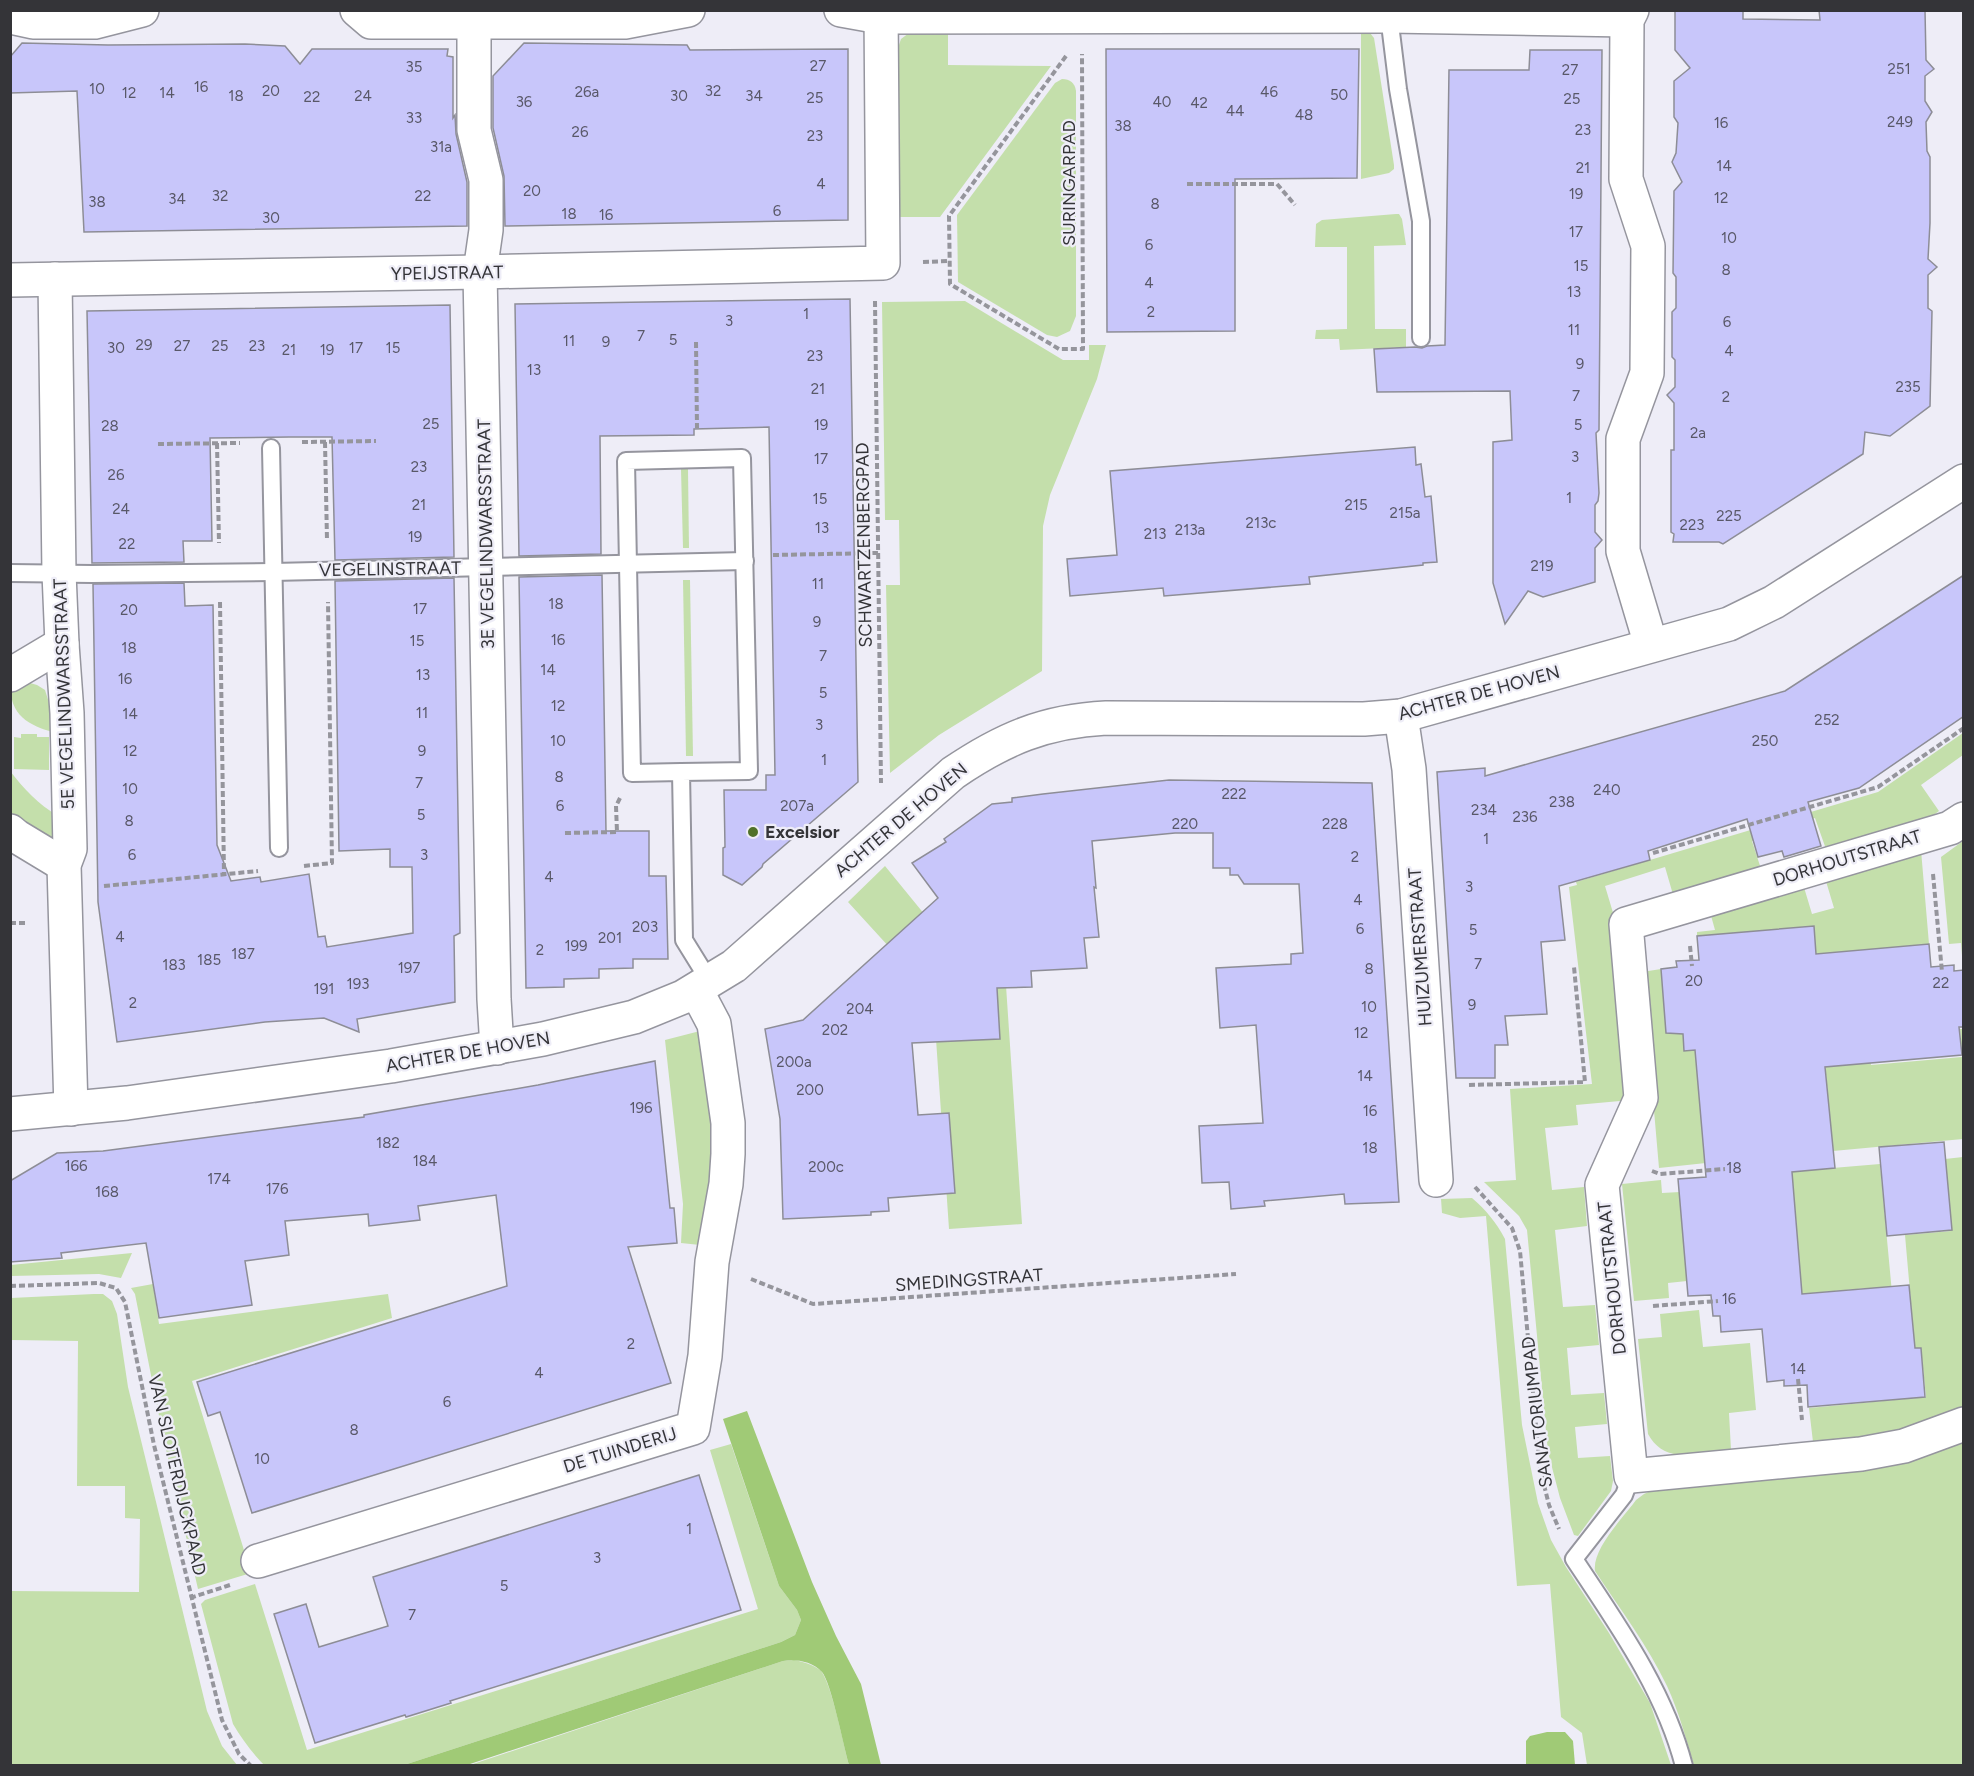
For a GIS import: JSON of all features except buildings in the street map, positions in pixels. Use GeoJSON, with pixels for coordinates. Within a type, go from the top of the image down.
{"type":"FeatureCollection","features":[{"type":"Feature","properties":{"kind":"street"},"geometry":{"type":"LineString","coordinates":[[10,17],[33,22],[95,22],[142,10]]}},
{"type":"Feature","properties":{"kind":"street"},"geometry":{"type":"LineString","coordinates":[[357,10],[371,22],[625,22],[688,10]]}},
{"type":"Feature","properties":{"kind":"street"},"geometry":{"type":"LineString","coordinates":[[841,10],[1082,25],[1370,14],[1629,15],[1626,179],[1648,246],[1647,373],[1623,440],[1623,551],[1651,645]]}},
{"type":"Feature","properties":{"kind":"street"},"geometry":{"type":"LineString","coordinates":[[880,14],[883,262]]}},
{"type":"Feature","properties":{"kind":"street","name":"3E VEGELINDWARSSTRAAT"},"geometry":{"type":"LineString","coordinates":[[474,22],[474,129],[486,180],[486,230],[480,272],[496,1048]]}},
{"type":"Feature","properties":{"kind":"street","name":"YPEIJSTRAAT"},"geometry":{"type":"LineString","coordinates":[[10,280],[883,262]]}},
{"type":"Feature","properties":{"kind":"street","name":"5E VEGELINDWARSSTRAAT"},"geometry":{"type":"LineString","coordinates":[[55,279],[59,573],[67,713],[70,849],[64,865],[71,1109]]}},
{"type":"Feature","properties":{"kind":"street","name":"ACHTER DE HOVEN"},"geometry":{"type":"LineString","coordinates":[[10,1114],[127,1104],[379,1068],[577,1032],[634,1017],[703,986],[751,951],[953,773],[975,758],[1031,731],[1075,720],[1106,718],[1364,719],[1401,716],[1729,624],[1767,606],[1964,481]]}},
{"type":"Feature","properties":{"kind":"street"},"geometry":{"type":"LineString","coordinates":[[10,675],[62,644]]}},
{"type":"Feature","properties":{"kind":"street","name":"HUIZUMERSTRAAT"},"geometry":{"type":"LineString","coordinates":[[1401,716],[1409,769],[1436,1180]]}},
{"type":"Feature","properties":{"kind":"street","name":"DORHOUTSTRAAT"},"geometry":{"type":"LineString","coordinates":[[1631,1476],[1602,1185],[1641,1098],[1626,924],[1950,828],[1964,819]]}},
{"type":"Feature","properties":{"kind":"street"},"geometry":{"type":"LineString","coordinates":[[10,831],[64,865]]}},
{"type":"Feature","properties":{"kind":"street","name":"DE TUINDERIJ"},"geometry":{"type":"LineString","coordinates":[[258,1561],[693,1428],[705,1356],[712,1263],[726,1184],[728,1123],[714,1024],[703,986]]}},
{"type":"Feature","properties":{"kind":"street"},"geometry":{"type":"LineString","coordinates":[[1631,1476],[1862,1454],[1904,1446],[1964,1424]]}},
{"type":"Feature","properties":{"kind":"lane"},"geometry":{"type":"LineString","coordinates":[[1370,14],[1398,89],[1421,221],[1421,338]]}},
{"type":"Feature","properties":{"kind":"lane"},"geometry":{"type":"LineString","coordinates":[[271,448],[279,848]]}},
{"type":"Feature","properties":{"kind":"lane"},"geometry":{"type":"LineString","coordinates":[[742,458],[745,561],[749,771],[632,773],[626,461],[742,458]]}},
{"type":"Feature","properties":{"kind":"lane","name":"VEGELINSTRAAT"},"geometry":{"type":"LineString","coordinates":[[10,573],[273,572],[745,561]]}},
{"type":"Feature","properties":{"kind":"lane"},"geometry":{"type":"LineString","coordinates":[[681,772],[684,940],[703,986]]}},
{"type":"Feature","properties":{"kind":"lane"},"geometry":{"type":"LineString","coordinates":[[1631,1476],[1624,1495],[1575,1559],[1616,1621],[1659,1695],[1684,1766]]}},
{"type":"Feature","properties":{"kind":"path","name":"SURINGARPAD"},"geometry":{"type":"LineString","coordinates":[[1082,25],[1083,349],[1059,350],[950,284],[949,216],[1082,25]]}},
{"type":"Feature","properties":{"kind":"path"},"geometry":{"type":"LineString","coordinates":[[1187,184],[1277,184],[1295,205]]}},
{"type":"Feature","properties":{"kind":"path","name":"SCHWARTZENBERGPAD"},"geometry":{"type":"LineString","coordinates":[[883,262],[874,301],[881,787],[890,828]]}},
{"type":"Feature","properties":{"kind":"path"},"geometry":{"type":"LineString","coordinates":[[696,342],[698,459]]}},
{"type":"Feature","properties":{"kind":"path"},"geometry":{"type":"LineString","coordinates":[[218,443],[224,874]]}},
{"type":"Feature","properties":{"kind":"path"},"geometry":{"type":"LineString","coordinates":[[745,561],[771,555],[878,553]]}},
{"type":"Feature","properties":{"kind":"path"},"geometry":{"type":"LineString","coordinates":[[1653,853],[1878,787],[1964,728]]}},
{"type":"Feature","properties":{"kind":"path"},"geometry":{"type":"LineString","coordinates":[[565,833],[617,832],[616,806],[632,773]]}},
{"type":"Feature","properties":{"kind":"path"},"geometry":{"type":"LineString","coordinates":[[1925,835],[1942,972]]}},
{"type":"Feature","properties":{"kind":"path"},"geometry":{"type":"LineString","coordinates":[[1477,1085],[1586,1082],[1574,967]]}},
{"type":"Feature","properties":{"kind":"path"},"geometry":{"type":"LineString","coordinates":[[1617,1155],[1660,1174],[1725,1169]]}},
{"type":"Feature","properties":{"kind":"path","name":"SANATORIUMPAD"},"geometry":{"type":"LineString","coordinates":[[1436,1180],[1474,1186],[1512,1228],[1520,1251],[1540,1469],[1549,1505],[1565,1544],[1575,1559]]}},
{"type":"Feature","properties":{"kind":"path","name":"SMEDINGSTRAAT"},"geometry":{"type":"LineString","coordinates":[[712,1263],[813,1304],[1236,1274]]}},
{"type":"Feature","properties":{"kind":"path","name":"VAN SLOTERDIJCKPAAD"},"geometry":{"type":"LineString","coordinates":[[10,1286],[99,1283],[116,1288],[125,1302],[154,1446],[222,1720],[239,1754],[251,1766]]}},
{"type":"Feature","properties":{"kind":"path"},"geometry":{"type":"LineString","coordinates":[[1615,1309],[1719,1301]]}},
{"type":"Feature","properties":{"kind":"shaded area"},"geometry":{"type":"Polygon","coordinates":[[[909,33],[948,34],[948,65],[1051,66],[940,217],[897,217],[897,51],[901,39],[909,33]]]}},
{"type":"Feature","properties":{"kind":"shaded area"},"geometry":{"type":"Polygon","coordinates":[[[1361,33],[1370,33],[1374,38],[1394,169],[1389,173],[1361,179],[1361,33]]]}},
{"type":"Feature","properties":{"kind":"shaded area"},"geometry":{"type":"Polygon","coordinates":[[[1062,79],[1072,82],[1076,91],[1076,316],[1070,331],[1057,337],[1047,335],[958,282],[957,215],[1055,83],[1062,79]]]}},
{"type":"Feature","properties":{"kind":"shaded area"},"geometry":{"type":"Polygon","coordinates":[[[1399,214],[1402,219],[1406,245],[1374,246],[1375,329],[1406,329],[1406,347],[1340,350],[1339,339],[1315,339],[1316,330],[1347,329],[1347,247],[1315,247],[1316,224],[1322,220],[1399,214]]]}},
{"type":"Feature","properties":{"kind":"shaded area"},"geometry":{"type":"Polygon","coordinates":[[[965,301],[1063,360],[1089,360],[1089,345],[1106,345],[1097,379],[1050,495],[1043,526],[1042,671],[939,735],[890,773],[886,585],[900,585],[899,520],[885,520],[882,302],[965,301]]]}},
{"type":"Feature","properties":{"kind":"shaded area"},"geometry":{"type":"Polygon","coordinates":[[[681,469],[688,469],[689,548],[683,548],[681,469]]]}},
{"type":"Feature","properties":{"kind":"shaded area"},"geometry":{"type":"Polygon","coordinates":[[[683,580],[690,580],[693,756],[686,756],[683,580]]]}},
{"type":"Feature","properties":{"kind":"shaded area"},"geometry":{"type":"Polygon","coordinates":[[[30,683],[45,690],[57,733],[25,720],[15,708],[11,691],[30,683]]]}},
{"type":"Feature","properties":{"kind":"shaded area"},"geometry":{"type":"Polygon","coordinates":[[[1963,733],[1963,755],[1921,785],[1939,811],[1927,820],[1827,852],[1815,818],[1767,832],[1768,836],[1752,841],[1762,872],[1674,898],[1665,867],[1605,886],[1614,916],[1631,1100],[1576,1105],[1578,1125],[1545,1128],[1552,1190],[1584,1187],[1587,1226],[1555,1230],[1563,1307],[1595,1305],[1599,1345],[1567,1348],[1571,1395],[1604,1393],[1607,1424],[1575,1427],[1578,1458],[1610,1456],[1613,1481],[1611,1491],[1578,1536],[1574,1535],[1560,1498],[1548,1452],[1527,1230],[1519,1216],[1484,1182],[1516,1180],[1510,1089],[1592,1084],[1569,887],[1577,885],[1576,882],[1878,792],[1963,733]]]}},
{"type":"Feature","properties":{"kind":"shaded area"},"geometry":{"type":"Polygon","coordinates":[[[21,734],[49,737],[49,770],[14,769],[14,737],[21,738],[21,734]]]}},
{"type":"Feature","properties":{"kind":"shaded area"},"geometry":{"type":"Polygon","coordinates":[[[10,771],[32,796],[58,816],[58,848],[20,824],[11,815],[10,771]]]}},
{"type":"Feature","properties":{"kind":"shaded area"},"geometry":{"type":"Polygon","coordinates":[[[1963,841],[1964,969],[1961,943],[1949,944],[1941,857],[1963,841]]]}},
{"type":"Feature","properties":{"kind":"shaded area"},"geometry":{"type":"Polygon","coordinates":[[[1921,850],[1929,944],[1816,954],[1814,926],[1697,936],[1697,932],[1715,930],[1710,912],[1803,884],[1812,914],[1834,908],[1825,878],[1921,850]]]}},
{"type":"Feature","properties":{"kind":"shaded area"},"geometry":{"type":"Polygon","coordinates":[[[885,866],[925,915],[1001,911],[1022,1224],[949,1229],[933,995],[848,902],[885,866]]]}},
{"type":"Feature","properties":{"kind":"shaded area"},"geometry":{"type":"Polygon","coordinates":[[[1661,969],[1667,1033],[1682,1023],[1685,1051],[1775,1043],[1706,1163],[1659,1168],[1642,972],[1661,969]]]}},
{"type":"Feature","properties":{"kind":"shaded area"},"geometry":{"type":"Polygon","coordinates":[[[1960,1029],[1963,1029],[1963,1139],[1833,1151],[1825,1063],[1870,1059],[1871,1065],[1962,1057],[1960,1029]]]}},
{"type":"Feature","properties":{"kind":"shaded area"},"geometry":{"type":"Polygon","coordinates":[[[700,1031],[713,1136],[713,1159],[700,1245],[681,1243],[683,1204],[665,1040],[700,1031]]]}},
{"type":"Feature","properties":{"kind":"shaded area"},"geometry":{"type":"Polygon","coordinates":[[[1963,1157],[1963,1408],[1880,1435],[1813,1442],[1809,1408],[1926,1397],[1921,1349],[1915,1349],[1905,1235],[1951,1231],[1945,1159],[1963,1157]]]}},
{"type":"Feature","properties":{"kind":"shaded area"},"geometry":{"type":"Polygon","coordinates":[[[1880,1164],[1892,1293],[1867,1288],[1802,1294],[1796,1219],[1785,1172],[1880,1164]]]}},
{"type":"Feature","properties":{"kind":"shaded area"},"geometry":{"type":"Polygon","coordinates":[[[1661,1180],[1662,1193],[1680,1192],[1687,1281],[1668,1283],[1669,1298],[1634,1301],[1622,1184],[1661,1180]]]}},
{"type":"Feature","properties":{"kind":"shaded area"},"geometry":{"type":"Polygon","coordinates":[[[1472,1198],[1482,1207],[1505,1239],[1522,1425],[1538,1503],[1551,1540],[1566,1567],[1609,1633],[1650,1703],[1671,1765],[1587,1765],[1582,1733],[1561,1717],[1550,1584],[1517,1586],[1486,1216],[1460,1218],[1442,1213],[1441,1199],[1472,1198]]]}},
{"type":"Feature","properties":{"kind":"shaded area"},"geometry":{"type":"Polygon","coordinates":[[[132,1253],[121,1278],[99,1274],[11,1276],[11,1265],[132,1253]]]}},
{"type":"Feature","properties":{"kind":"shaded area"},"geometry":{"type":"Polygon","coordinates":[[[153,1284],[159,1324],[388,1294],[392,1318],[192,1381],[251,1573],[198,1589],[163,1436],[135,1294],[131,1288],[153,1284]]]}},
{"type":"Feature","properties":{"kind":"shaded area"},"geometry":{"type":"Polygon","coordinates":[[[103,1294],[112,1301],[117,1314],[128,1387],[207,1711],[222,1746],[237,1765],[11,1765],[11,1591],[139,1592],[140,1519],[125,1518],[125,1486],[77,1486],[78,1341],[11,1340],[11,1298],[103,1294]]]}},
{"type":"Feature","properties":{"kind":"shaded area"},"geometry":{"type":"Polygon","coordinates":[[[1699,1310],[1703,1347],[1750,1343],[1756,1410],[1729,1413],[1731,1450],[1679,1455],[1661,1449],[1648,1434],[1638,1339],[1662,1337],[1660,1314],[1699,1310]]]}},
{"type":"Feature","properties":{"kind":"shaded area"},"geometry":{"type":"Polygon","coordinates":[[[747,1411],[812,1582],[861,1684],[881,1765],[849,1765],[826,1678],[813,1665],[793,1660],[783,1661],[467,1765],[404,1765],[781,1642],[795,1635],[801,1620],[797,1610],[779,1586],[723,1419],[747,1411]]]}},
{"type":"Feature","properties":{"kind":"shaded area"},"geometry":{"type":"Polygon","coordinates":[[[1963,1443],[1963,1765],[1694,1765],[1667,1686],[1642,1642],[1595,1571],[1595,1562],[1603,1544],[1636,1500],[1653,1490],[1878,1468],[1902,1463],[1963,1443]]]}},
{"type":"Feature","properties":{"kind":"shaded area"},"geometry":{"type":"Polygon","coordinates":[[[731,1444],[779,1586],[797,1610],[801,1620],[795,1635],[781,1642],[404,1765],[265,1766],[247,1746],[233,1724],[201,1604],[205,1600],[255,1584],[307,1750],[758,1609],[710,1450],[731,1444]]]}},
{"type":"Feature","properties":{"kind":"shaded area"},"geometry":{"type":"Polygon","coordinates":[[[794,1660],[814,1666],[824,1676],[833,1700],[849,1765],[467,1766],[783,1661],[794,1660]]]}},
{"type":"Feature","properties":{"kind":"shaded area"},"geometry":{"type":"Polygon","coordinates":[[[1547,1732],[1565,1732],[1573,1741],[1575,1765],[1526,1765],[1526,1741],[1530,1736],[1547,1732]]]}},
{"type":"Feature","properties":{"kind":"place","name":"Excelsior"},"geometry":{"type":"Point","coordinates":[753,832]}}]}
